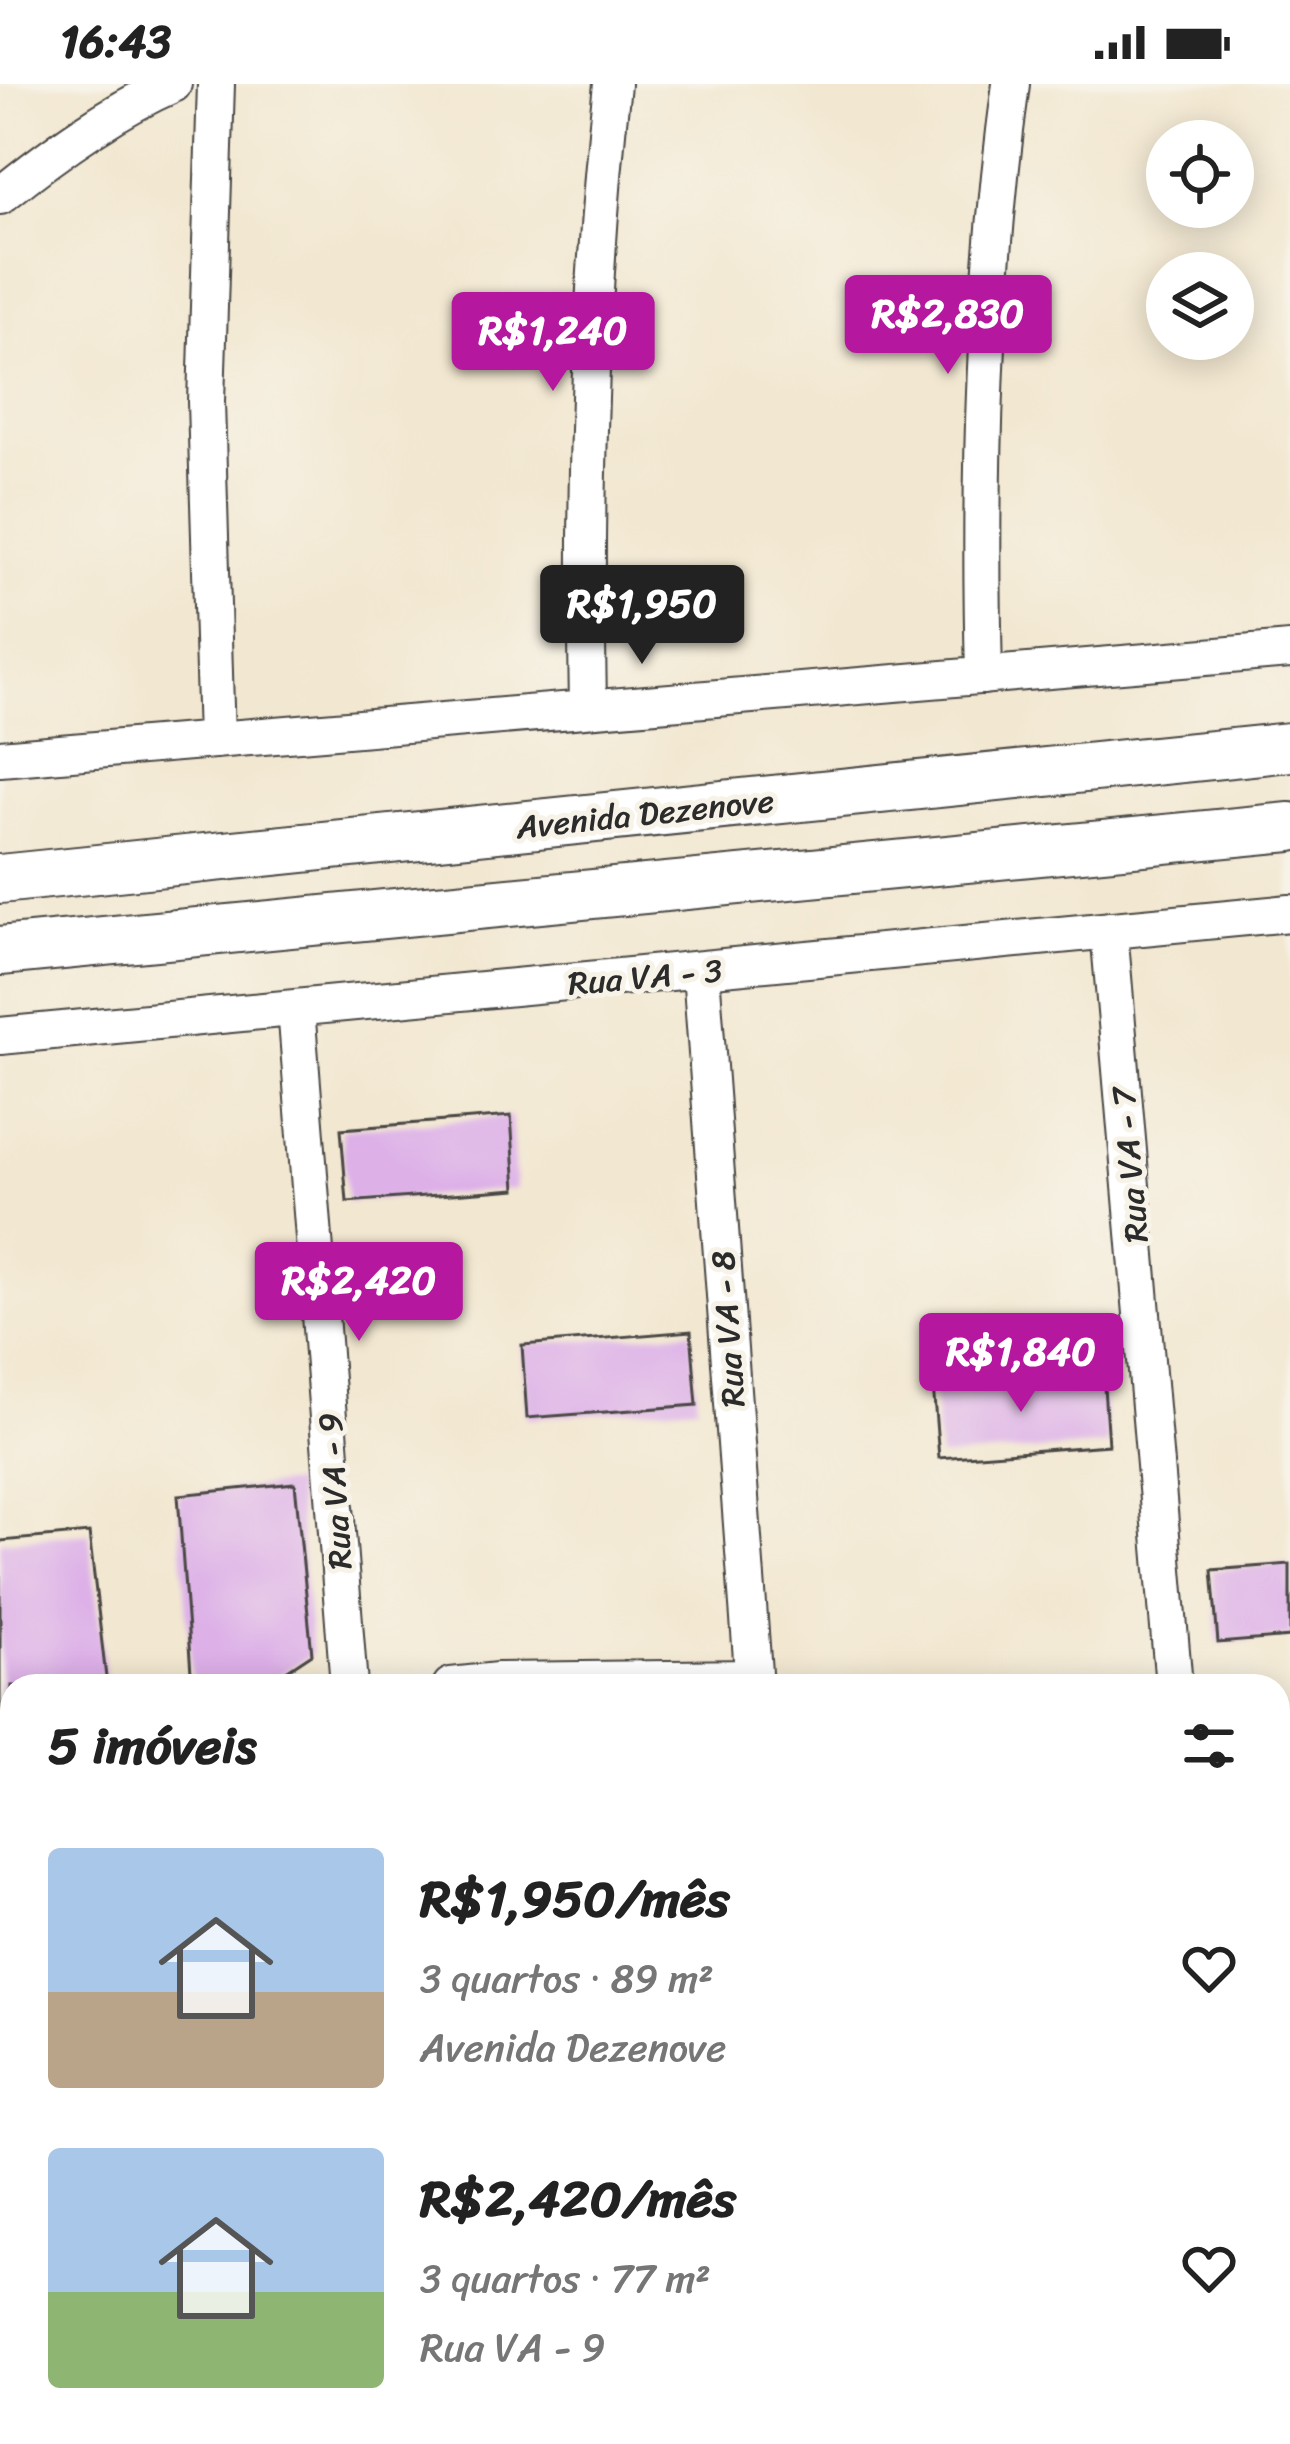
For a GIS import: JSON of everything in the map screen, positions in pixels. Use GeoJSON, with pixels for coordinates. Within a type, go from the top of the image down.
{"type":"FeatureCollection","features":[{"type":"Feature","properties":{"kind":"street"},"geometry":{"type":"LineString","coordinates":[[0,196],[80,137],[173,84]]}},
{"type":"Feature","properties":{"kind":"street"},"geometry":{"type":"LineString","coordinates":[[216,84],[206,402],[216,740]]}},
{"type":"Feature","properties":{"kind":"street"},"geometry":{"type":"LineString","coordinates":[[588,708],[587,434],[611,84]]}},
{"type":"Feature","properties":{"kind":"street"},"geometry":{"type":"LineString","coordinates":[[984,676],[983,407],[991,273],[1011,84]]}},
{"type":"Feature","properties":{"kind":"street"},"geometry":{"type":"LineString","coordinates":[[0,758],[1290,650]]}},
{"type":"Feature","properties":{"kind":"street","name":"Avenida Dezenove"},"geometry":{"type":"LineString","coordinates":[[0,879],[1290,747]]}},
{"type":"Feature","properties":{"kind":"street"},"geometry":{"type":"LineString","coordinates":[[0,951],[1290,827]]}},
{"type":"Feature","properties":{"kind":"street","name":"Rua VA - 3"},"geometry":{"type":"LineString","coordinates":[[0,1036],[1290,913]]}},
{"type":"Feature","properties":{"kind":"street","name":"Rua VA - 7"},"geometry":{"type":"LineString","coordinates":[[1109,930],[1173,1674]]}},
{"type":"Feature","properties":{"kind":"street","name":"Rua VA - 8"},"geometry":{"type":"LineString","coordinates":[[700,972],[753,1674]]}},
{"type":"Feature","properties":{"kind":"street","name":"Rua VA - 9"},"geometry":{"type":"LineString","coordinates":[[296,1008],[348,1674]]}},
{"type":"Feature","properties":{"kind":"building"},"geometry":{"type":"Polygon","coordinates":[[[511,1116],[516,1189],[347,1202],[341,1129],[511,1116]]]}},
{"type":"Feature","properties":{"kind":"building"},"geometry":{"type":"Polygon","coordinates":[[[691,1331],[697,1405],[527,1418],[522,1345],[691,1331]]]}},
{"type":"Feature","properties":{"kind":"building"},"geometry":{"type":"Polygon","coordinates":[[[1103,1372],[1108,1445],[939,1458],[933,1385],[1103,1372]]]}},
{"type":"Feature","properties":{"kind":"building"},"geometry":{"type":"Polygon","coordinates":[[[295,1483],[312,1654],[282,1674],[191,1674],[178,1495],[295,1483]]]}},
{"type":"Feature","properties":{"kind":"building"},"geometry":{"type":"Polygon","coordinates":[[[89,1533],[106,1674],[0,1674],[0,1541],[89,1533]]]}},
{"type":"Feature","properties":{"kind":"building"},"geometry":{"type":"Polygon","coordinates":[[[1290,1564],[1290,1637],[1218,1643],[1212,1570],[1290,1564]]]}}]}
